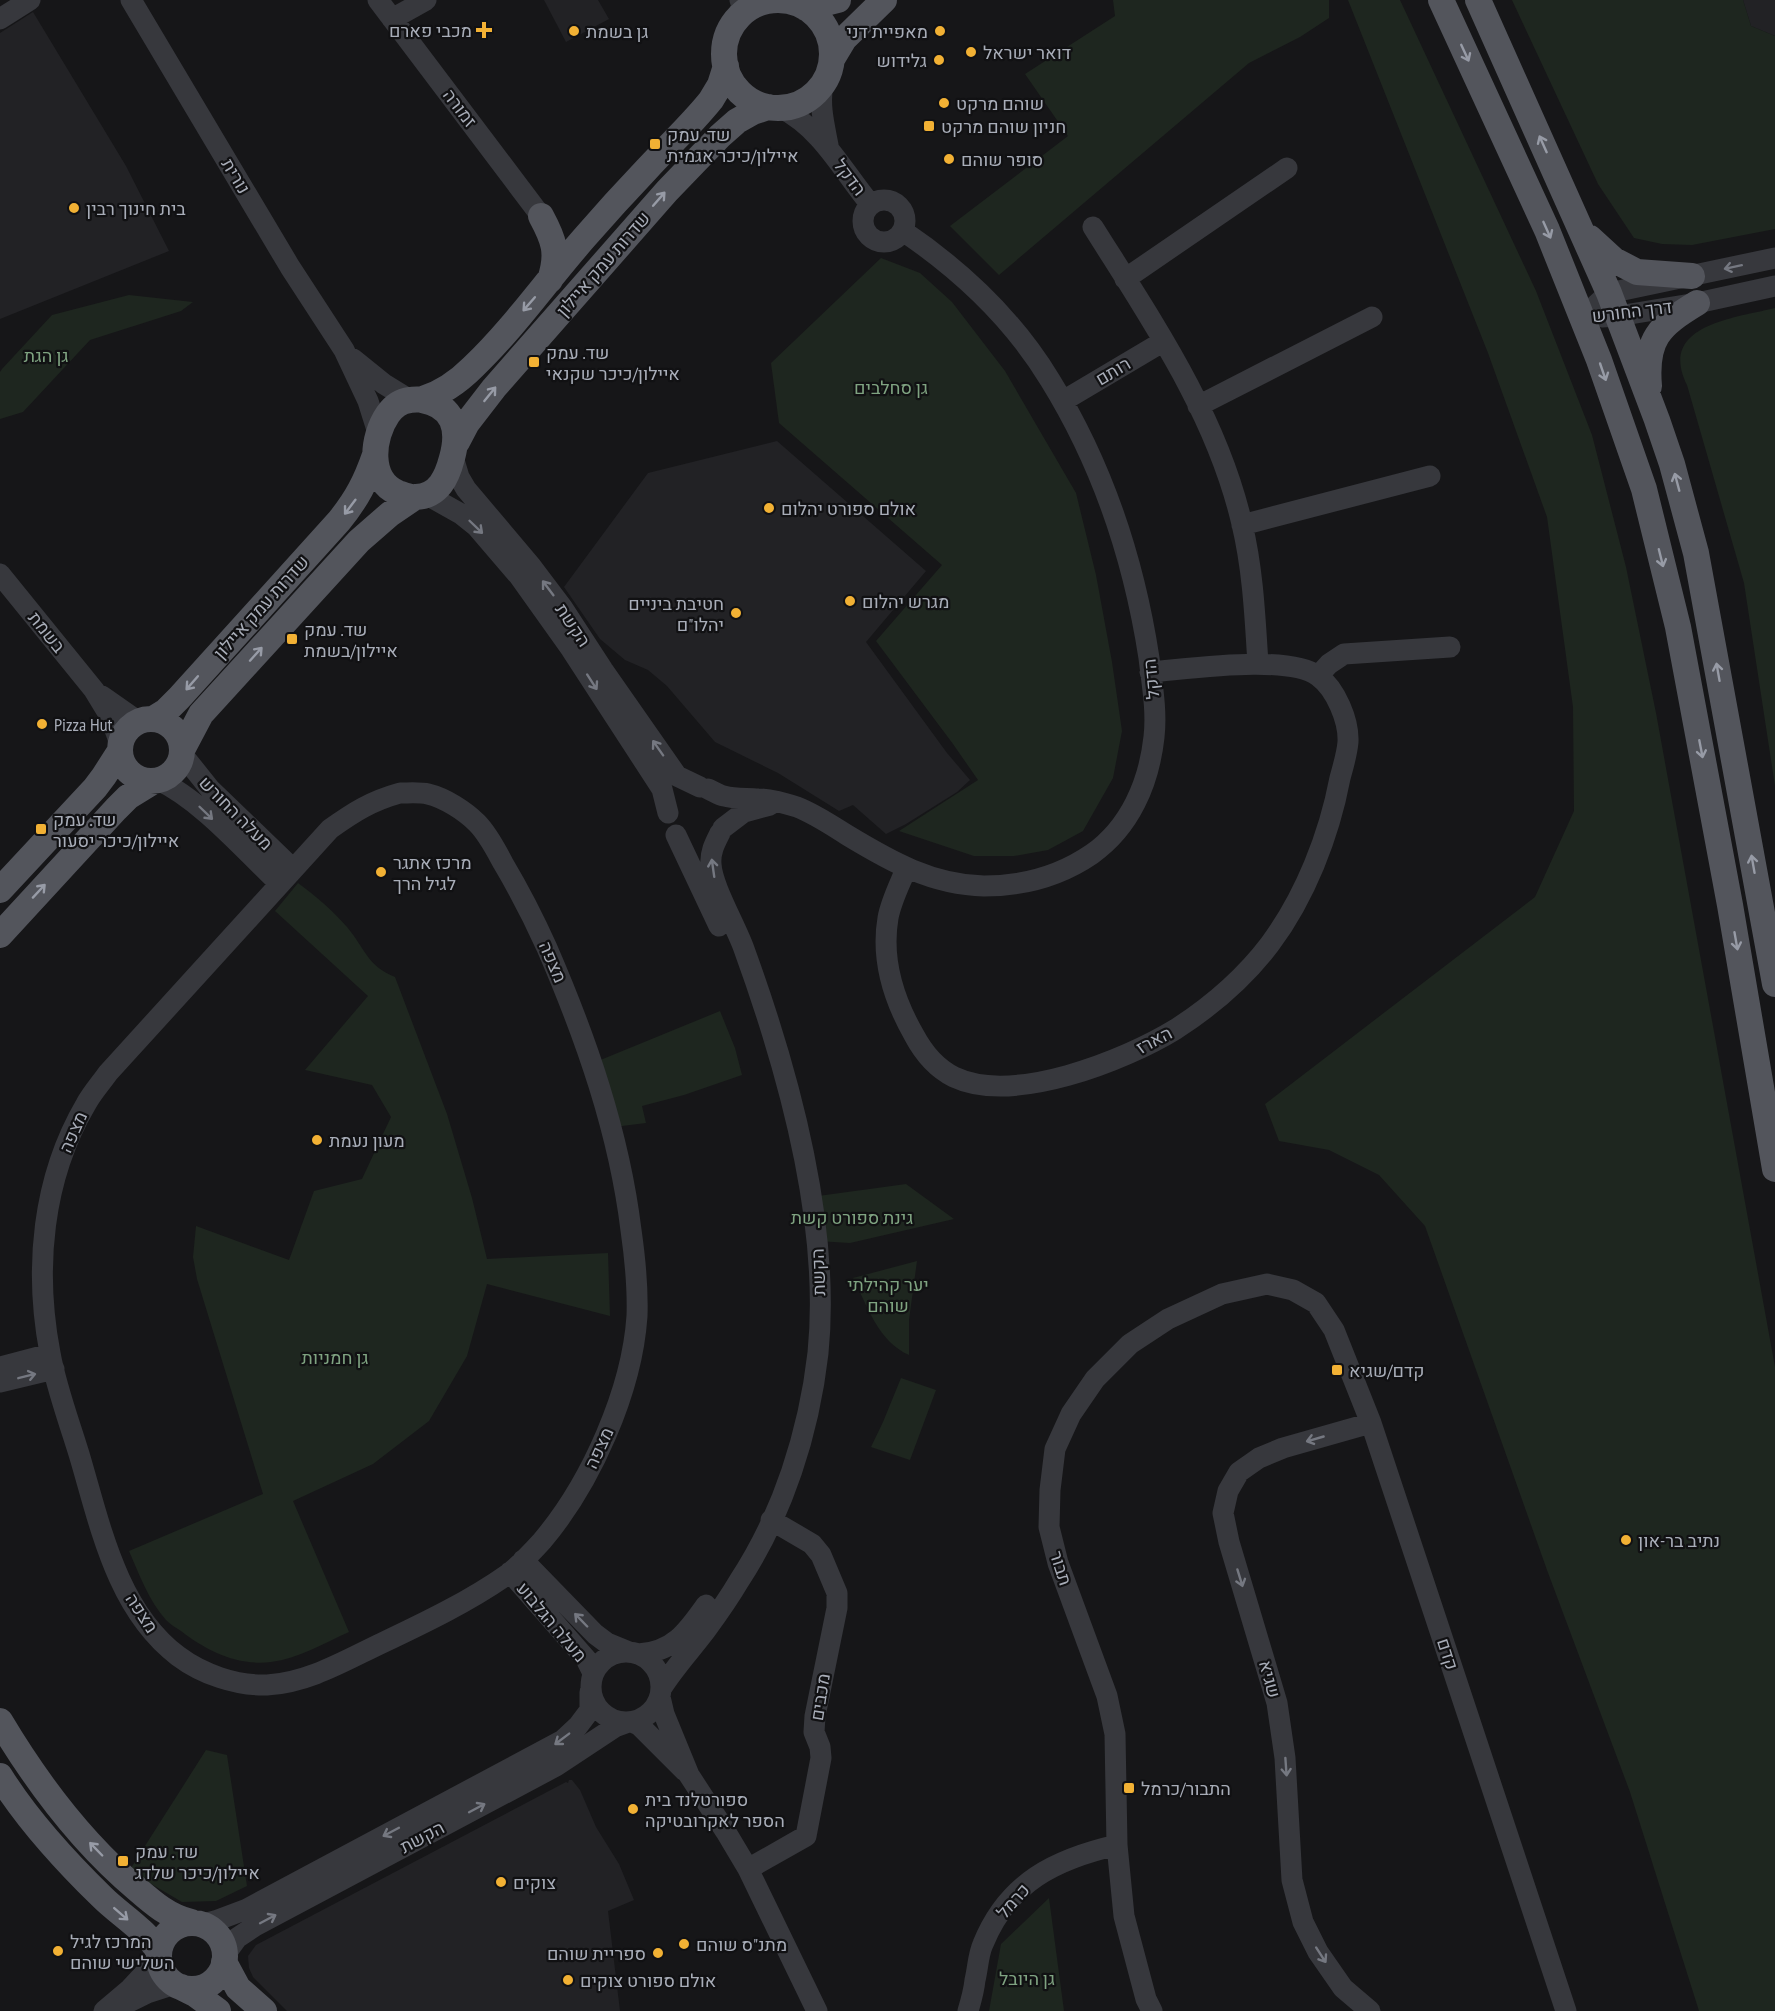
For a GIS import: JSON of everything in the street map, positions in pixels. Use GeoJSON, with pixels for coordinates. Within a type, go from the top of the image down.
{"type":"FeatureCollection","features":[{"type":"Feature","properties":{"kind":"main road"},"geometry":{"type":"LineString","coordinates":[[771,0],[788,1],[806,8],[818,17],[827,29],[832,44],[832,59],[828,77],[809,99],[796,105],[775,108],[753,102],[731,81],[726,66],[724,52],[727,38],[738,11],[742,15],[756,5],[771,0]]}},
{"type":"Feature","properties":{"kind":"main road"},"geometry":{"type":"LineString","coordinates":[[806,8],[838,0]]}},
{"type":"Feature","properties":{"kind":"main road"},"geometry":{"type":"LineString","coordinates":[[832,59],[844,39],[884,0]]}},
{"type":"Feature","properties":{"kind":"main road"},"geometry":{"type":"LineString","coordinates":[[1441,0],[1547,230],[1583,317],[1644,489],[1678,627],[1730,905],[1775,1169]]}},
{"type":"Feature","properties":{"kind":"main road"},"geometry":{"type":"LineString","coordinates":[[1478,0],[1613,305],[1672,464],[1696,553],[1775,984]]}},
{"type":"Feature","properties":{"kind":"main road","name":"שדרות עמק איילון"},"geometry":{"type":"LineString","coordinates":[[416,400],[447,388],[473,367],[594,228],[711,100],[720,85],[726,66]]}},
{"type":"Feature","properties":{"kind":"main road","name":"שדרות עמק איילון"},"geometry":{"type":"LineString","coordinates":[[455,449],[467,423],[494,388],[667,191],[720,136],[737,122],[753,112],[775,108]]}},
{"type":"Feature","properties":{"kind":"main road"},"geometry":{"type":"LineString","coordinates":[[541,216],[557,227],[568,230],[594,228]]}},
{"type":"Feature","properties":{"kind":"main road"},"geometry":{"type":"LineString","coordinates":[[541,216],[553,240],[556,253],[550,280]]}},
{"type":"Feature","properties":{"kind":"main road"},"geometry":{"type":"LineString","coordinates":[[1582,231],[1614,260],[1637,272],[1692,276]]}},
{"type":"Feature","properties":{"kind":"main road"},"geometry":{"type":"LineString","coordinates":[[1650,401],[1649,364],[1657,336],[1671,319],[1697,303]]}},
{"type":"Feature","properties":{"kind":"main road"},"geometry":{"type":"LineString","coordinates":[[416,400],[434,402],[450,416],[455,429],[455,449],[443,483],[436,490],[421,496],[394,491],[382,481],[375,463],[377,445],[384,421],[390,411],[400,403],[416,400]]}},
{"type":"Feature","properties":{"kind":"main road","name":"שדרות עמק איילון"},"geometry":{"type":"LineString","coordinates":[[149,719],[166,711],[179,698],[354,503],[364,485],[377,445]]}},
{"type":"Feature","properties":{"kind":"main road","name":"שדרות עמק איילון"},"geometry":{"type":"LineString","coordinates":[[182,752],[192,729],[207,708],[352,549],[375,525],[421,496]]}},
{"type":"Feature","properties":{"kind":"main road"},"geometry":{"type":"LineString","coordinates":[[0,890],[95,788],[104,776],[130,726],[149,719],[161,720],[171,726],[180,740],[182,752],[175,770],[128,797],[0,935]]}},
{"type":"Feature","properties":{"kind":"main road"},"geometry":{"type":"LineString","coordinates":[[120,747],[122,762],[127,771],[143,780],[156,781]]}},
{"type":"Feature","properties":{"kind":"main road"},"geometry":{"type":"LineString","coordinates":[[0,1721],[27,1765],[74,1827],[123,1877],[158,1907],[178,1919],[213,1929],[221,1940],[224,1959],[238,1988],[264,2011]]}},
{"type":"Feature","properties":{"kind":"main road"},"geometry":{"type":"LineString","coordinates":[[0,1776],[52,1846],[103,1898],[153,1941],[159,1955]]}},
{"type":"Feature","properties":{"kind":"main road"},"geometry":{"type":"LineString","coordinates":[[196,1923],[175,1927],[166,1934],[160,1945],[161,1970],[176,1985],[195,1994],[218,2011]]}},
{"type":"Feature","properties":{"kind":"main road"},"geometry":{"type":"LineString","coordinates":[[176,1985],[192,1989],[203,1987],[213,1981],[220,1972],[224,1959]]}},
{"type":"Feature","properties":{"kind":"street"},"geometry":{"type":"LineString","coordinates":[[0,19],[30,0]]}},
{"type":"Feature","properties":{"kind":"street","name":"נורית"},"geometry":{"type":"LineString","coordinates":[[132,0],[290,267],[344,350],[368,401],[377,445]]}},
{"type":"Feature","properties":{"kind":"street","name":"זמורה"},"geometry":{"type":"LineString","coordinates":[[378,0],[541,216]]}},
{"type":"Feature","properties":{"kind":"street"},"geometry":{"type":"LineString","coordinates":[[392,19],[426,0]]}},
{"type":"Feature","properties":{"kind":"street","name":"הדקל"},"geometry":{"type":"LineString","coordinates":[[823,84],[820,97],[829,148]]}},
{"type":"Feature","properties":{"kind":"street","name":"הדקל"},"geometry":{"type":"LineString","coordinates":[[775,108],[797,116],[818,134],[871,205]]}},
{"type":"Feature","properties":{"kind":"street"},"geometry":{"type":"LineString","coordinates":[[1125,279],[1287,168]]}},
{"type":"Feature","properties":{"kind":"street"},"geometry":{"type":"LineString","coordinates":[[881,200],[896,203],[901,208],[905,217],[903,231],[898,237],[891,241],[876,241],[870,237],[863,217],[871,205],[881,200]]}},
{"type":"Feature","properties":{"kind":"street"},"geometry":{"type":"LineString","coordinates":[[1093,228],[1164,341],[1221,456],[1242,525],[1253,586],[1258,664]]}},
{"type":"Feature","properties":{"kind":"street","name":"הדקל"},"geometry":{"type":"LineString","coordinates":[[704,788],[724,796],[782,803],[810,813],[884,858],[932,879],[983,886],[1036,880],[1058,873],[1080,862],[1118,832],[1142,788],[1155,735],[1154,693],[1132,572],[1086,444],[1063,401],[1010,323],[985,296],[952,267],[903,231]]}},
{"type":"Feature","properties":{"kind":"street","name":"דרך החורש"},"geometry":{"type":"LineString","coordinates":[[1583,317],[1692,276],[1775,258]]}},
{"type":"Feature","properties":{"kind":"street","name":"דרך החורש"},"geometry":{"type":"LineString","coordinates":[[1613,305],[1697,303],[1775,286]]}},
{"type":"Feature","properties":{"kind":"street"},"geometry":{"type":"LineString","coordinates":[[1198,406],[1372,317]]}},
{"type":"Feature","properties":{"kind":"street","name":"רותם"},"geometry":{"type":"LineString","coordinates":[[1063,401],[1164,341]]}},
{"type":"Feature","properties":{"kind":"street","name":"נורית"},"geometry":{"type":"LineString","coordinates":[[344,350],[368,373],[416,400]]}},
{"type":"Feature","properties":{"kind":"street","name":"הקשת"},"geometry":{"type":"LineString","coordinates":[[455,449],[459,477],[466,489],[531,566],[562,607],[677,776],[704,788]]}},
{"type":"Feature","properties":{"kind":"street"},"geometry":{"type":"LineString","coordinates":[[1242,525],[1430,476]]}},
{"type":"Feature","properties":{"kind":"street","name":"הקשת"},"geometry":{"type":"LineString","coordinates":[[421,496],[461,514],[476,526],[519,576],[560,633],[662,789],[668,813]]}},
{"type":"Feature","properties":{"kind":"street","name":"בשמת"},"geometry":{"type":"LineString","coordinates":[[0,574],[94,690],[111,718],[120,747]]}},
{"type":"Feature","properties":{"kind":"street"},"geometry":{"type":"LineString","coordinates":[[1150,672],[1271,663],[1298,667],[1318,676],[1329,664],[1344,654],[1450,647]]}},
{"type":"Feature","properties":{"kind":"street","name":"הארז"},"geometry":{"type":"LineString","coordinates":[[906,868],[888,916],[885,942],[890,975],[899,1007],[916,1039],[934,1063],[954,1076],[975,1083],[1007,1086],[1043,1082],[1133,1052],[1174,1029],[1206,1007],[1242,976],[1270,944],[1308,879],[1327,828],[1348,741],[1344,714],[1333,694],[1318,676]]}},
{"type":"Feature","properties":{"kind":"street","name":"בשמת"},"geometry":{"type":"LineString","coordinates":[[94,690],[132,717],[149,719]]}},
{"type":"Feature","properties":{"kind":"street","name":"מעלה החורש"},"geometry":{"type":"LineString","coordinates":[[182,752],[210,789],[286,876]]}},
{"type":"Feature","properties":{"kind":"street","name":"מעלה החורש"},"geometry":{"type":"LineString","coordinates":[[156,781],[172,786],[286,876]]}},
{"type":"Feature","properties":{"kind":"street"},"geometry":{"type":"LineString","coordinates":[[722,830],[726,819],[725,808],[722,801],[704,788],[682,791],[670,805],[669,825],[676,835],[690,844],[700,844],[710,842],[744,812],[782,803]]}},
{"type":"Feature","properties":{"kind":"street","name":"מצפה"},"geometry":{"type":"LineString","coordinates":[[400,793],[428,793],[455,806],[477,823],[522,896],[544,942],[572,1007],[597,1078],[613,1134],[628,1204],[636,1267],[637,1317],[618,1404],[597,1455],[573,1500],[542,1540],[516,1566],[421,1624],[321,1672],[266,1685],[237,1682],[204,1673],[178,1656],[156,1637],[135,1609],[103,1534],[52,1361],[43,1283],[43,1241],[48,1204],[57,1171],[87,1102],[108,1073],[286,876],[330,829],[376,800],[400,793]]}},
{"type":"Feature","properties":{"kind":"street","name":"הקשת"},"geometry":{"type":"LineString","coordinates":[[660,1693],[672,1672],[705,1632],[741,1579],[780,1501],[808,1417],[819,1322],[817,1241],[804,1159],[775,1044],[739,935],[713,877],[712,849],[722,830]]}},
{"type":"Feature","properties":{"kind":"street","name":"הקשת"},"geometry":{"type":"LineString","coordinates":[[634,1653],[652,1653],[673,1644],[694,1622],[744,1545],[776,1472],[794,1414],[804,1350],[802,1233],[790,1162],[772,1086],[748,1004],[726,941],[676,835]]}},
{"type":"Feature","properties":{"kind":"street","name":"תבור"},"geometry":{"type":"LineString","coordinates":[[1152,2011],[1146,1999],[1124,1916],[1117,1845],[1115,1734],[1107,1696],[1058,1563],[1049,1527],[1050,1490],[1055,1449],[1071,1414],[1095,1379],[1130,1344],[1168,1319],[1222,1294],[1267,1284],[1293,1290],[1316,1304]]}},
{"type":"Feature","properties":{"kind":"street","name":"קדם"},"geometry":{"type":"LineString","coordinates":[[1316,1304],[1335,1330],[1371,1423],[1566,2011]]}},
{"type":"Feature","properties":{"kind":"street"},"geometry":{"type":"LineString","coordinates":[[0,1367],[52,1361]]}},
{"type":"Feature","properties":{"kind":"street"},"geometry":{"type":"LineString","coordinates":[[0,1383],[52,1361]]}},
{"type":"Feature","properties":{"kind":"street","name":"שגיא"},"geometry":{"type":"LineString","coordinates":[[1370,2011],[1343,1988],[1318,1952],[1303,1923],[1292,1880],[1285,1758],[1277,1703],[1229,1542],[1224,1513],[1227,1491],[1239,1472],[1259,1458],[1283,1448],[1371,1423]]}},
{"type":"Feature","properties":{"kind":"street","name":"מכבים"},"geometry":{"type":"LineString","coordinates":[[748,1869],[806,1836],[821,1758],[820,1747],[814,1732],[815,1716],[837,1608],[837,1593],[821,1555],[812,1544],[771,1520]]}},
{"type":"Feature","properties":{"kind":"street","name":"מעלה הגלבוע"},"geometry":{"type":"LineString","coordinates":[[516,1566],[607,1643],[634,1653]]}},
{"type":"Feature","properties":{"kind":"street","name":"מעלה הגלבוע"},"geometry":{"type":"LineString","coordinates":[[516,1566],[586,1659],[592,1682]]}},
{"type":"Feature","properties":{"kind":"street"},"geometry":{"type":"LineString","coordinates":[[689,1775],[639,1725],[611,1720],[600,1713],[592,1701],[592,1682],[599,1664],[607,1657],[619,1652],[634,1653],[647,1659],[655,1667],[660,1677],[664,1714],[689,1775],[748,1869],[817,2011]]}},
{"type":"Feature","properties":{"kind":"street","name":"הקשת"},"geometry":{"type":"LineString","coordinates":[[196,1923],[215,1921],[247,1909],[563,1740],[590,1710],[592,1682]]}},
{"type":"Feature","properties":{"kind":"street"},"geometry":{"type":"LineString","coordinates":[[629,1723],[649,1714],[658,1702],[660,1693]]}},
{"type":"Feature","properties":{"kind":"street","name":"הקשת"},"geometry":{"type":"LineString","coordinates":[[224,1959],[237,1938],[255,1926],[556,1766],[615,1727],[629,1723]]}},
{"type":"Feature","properties":{"kind":"street","name":"כרמל"},"geometry":{"type":"LineString","coordinates":[[968,2011],[983,1944],[1003,1909],[1015,1895],[1047,1869],[1087,1852],[1117,1845]]}},
{"type":"Feature","properties":{"kind":"street"},"geometry":{"type":"LineString","coordinates":[[104,2011],[130,1989],[159,1955]]}},
{"type":"Feature","properties":{"kind":"street"},"geometry":{"type":"LineString","coordinates":[[110,2011],[147,1993],[176,1985]]}},
{"type":"Feature","properties":{"kind":"shaded area","name":"גן בשמת"},"geometry":{"type":"Polygon","coordinates":[[[544,0],[598,0],[609,19],[566,42],[544,0]]]}},
{"type":"Feature","properties":{"kind":"shaded area"},"geometry":{"type":"Polygon","coordinates":[[[1743,0],[1775,0],[1775,36],[1751,26],[1743,0]]]}},
{"type":"Feature","properties":{"kind":"shaded area","name":"בית חינוך רבין"},"geometry":{"type":"Polygon","coordinates":[[[33,12],[126,166],[169,251],[0,319],[0,33],[33,12]]]}},
{"type":"Feature","properties":{"kind":"shaded area","name":"חטיבת ביניים יהלו\"ם"},"geometry":{"type":"Polygon","coordinates":[[[777,441],[926,571],[866,642],[947,753],[970,780],[957,792],[886,834],[853,805],[839,811],[778,773],[715,742],[667,686],[648,670],[625,660],[600,639],[564,587],[648,473],[777,441]]]}},
{"type":"Feature","properties":{"kind":"shaded area","name":"צוקים"},"geometry":{"type":"Polygon","coordinates":[[[572,1780],[580,1790],[596,1827],[619,1864],[634,1900],[608,1911],[620,2011],[287,2011],[253,1977],[249,1968],[248,1956],[256,1945],[566,1782],[568,1783],[572,1780]]]}},
{"type":"Feature","properties":{"kind":"green space"},"geometry":{"type":"Polygon","coordinates":[[[1113,0],[1329,0],[1329,18],[1300,37],[1249,63],[999,275],[950,226],[1068,136],[1025,74],[1115,16],[1113,0]]]}},
{"type":"Feature","properties":{"kind":"green space"},"geometry":{"type":"Polygon","coordinates":[[[1348,0],[1400,0],[1536,291],[1592,435],[1626,567],[1656,713],[1775,1367],[1775,2011],[1699,2011],[1630,1792],[1547,1570],[1425,1226],[1379,1175],[1329,1150],[1279,1141],[1265,1104],[1535,897],[1574,811],[1573,707],[1547,517],[1488,353],[1348,0]]]}},
{"type":"Feature","properties":{"kind":"green space"},"geometry":{"type":"Polygon","coordinates":[[[1512,0],[1743,0],[1751,26],[1775,36],[1775,229],[1692,245],[1662,244],[1634,238],[1598,184],[1512,0]]]}},
{"type":"Feature","properties":{"kind":"green space","name":"גן סחלבים"},"geometry":{"type":"Polygon","coordinates":[[[881,258],[920,273],[952,302],[1005,371],[1076,493],[1096,575],[1122,731],[1113,778],[1083,831],[1048,850],[1014,856],[974,856],[899,831],[978,780],[876,641],[942,565],[779,423],[771,363],[881,258]]]}},
{"type":"Feature","properties":{"kind":"green space","name":"גן הגת"},"geometry":{"type":"Polygon","coordinates":[[[129,295],[193,302],[181,311],[90,340],[23,412],[0,419],[0,372],[52,315],[129,295]]]}},
{"type":"Feature","properties":{"kind":"green space"},"geometry":{"type":"Polygon","coordinates":[[[1775,308],[1775,786],[1744,583],[1681,365],[1682,349],[1691,337],[1705,328],[1722,321],[1775,308]]]}},
{"type":"Feature","properties":{"kind":"green space","name":"גן חמניות"},"geometry":{"type":"Polygon","coordinates":[[[298,883],[324,903],[341,921],[378,968],[395,977],[447,1114],[487,1259],[608,1253],[610,1316],[487,1284],[467,1356],[429,1421],[373,1464],[293,1501],[349,1632],[291,1658],[258,1663],[234,1659],[212,1651],[168,1621],[149,1596],[129,1551],[263,1494],[197,1279],[193,1257],[196,1226],[289,1260],[314,1191],[362,1179],[391,1117],[372,1085],[305,1070],[368,996],[275,911],[298,883]]]}},
{"type":"Feature","properties":{"kind":"green space"},"geometry":{"type":"Polygon","coordinates":[[[720,1011],[735,1048],[742,1075],[684,1095],[642,1106],[646,1123],[614,1127],[598,1061],[720,1011]]]}},
{"type":"Feature","properties":{"kind":"green space","name":"גינת ספורט קשת"},"geometry":{"type":"Polygon","coordinates":[[[906,1184],[954,1219],[850,1243],[817,1241],[811,1197],[906,1184]]]}},
{"type":"Feature","properties":{"kind":"green space","name":"יער קהילתי שוהם"},"geometry":{"type":"Polygon","coordinates":[[[917,1261],[909,1320],[909,1355],[898,1349],[882,1332],[853,1278],[917,1261]]]}},
{"type":"Feature","properties":{"kind":"green space"},"geometry":{"type":"Polygon","coordinates":[[[901,1378],[936,1390],[910,1460],[871,1447],[901,1378]]]}},
{"type":"Feature","properties":{"kind":"green space"},"geometry":{"type":"Polygon","coordinates":[[[206,1750],[227,1755],[247,1886],[216,1901],[182,1902],[141,1878],[131,1868],[206,1750]]]}},
{"type":"Feature","properties":{"kind":"green space","name":"גן היובל"},"geometry":{"type":"Polygon","coordinates":[[[1049,1898],[1064,2011],[989,2011],[1001,1944],[1049,1898]]]}},
{"type":"Feature","properties":{"kind":"place","name":"מכבי פארם"},"geometry":{"type":"Point","coordinates":[484,30]}},
{"type":"Feature","properties":{"kind":"place","name":"גן בשמת"},"geometry":{"type":"Point","coordinates":[574,31]}},
{"type":"Feature","properties":{"kind":"place","name":"מאפיית דני"},"geometry":{"type":"Point","coordinates":[940,31]}},
{"type":"Feature","properties":{"kind":"place","name":"דואר ישראל"},"geometry":{"type":"Point","coordinates":[971,52]}},
{"type":"Feature","properties":{"kind":"place","name":"גלידוש"},"geometry":{"type":"Point","coordinates":[939,60]}},
{"type":"Feature","properties":{"kind":"place","name":"שוהם מרקט"},"geometry":{"type":"Point","coordinates":[944,103]}},
{"type":"Feature","properties":{"kind":"place","name":"חניון שוהם מרקט"},"geometry":{"type":"Point","coordinates":[929,126]}},
{"type":"Feature","properties":{"kind":"place","name":"שד. עמק איילון/כיכר אגמית"},"geometry":{"type":"Point","coordinates":[655,144]}},
{"type":"Feature","properties":{"kind":"place","name":"סופר שוהם"},"geometry":{"type":"Point","coordinates":[949,159]}},
{"type":"Feature","properties":{"kind":"place","name":"בית חינוך רבין"},"geometry":{"type":"Point","coordinates":[74,208]}},
{"type":"Feature","properties":{"kind":"place","name":"שד. עמק איילון/כיכר שקנאי"},"geometry":{"type":"Point","coordinates":[534,362]}},
{"type":"Feature","properties":{"kind":"place","name":"אולם ספורט יהלום"},"geometry":{"type":"Point","coordinates":[769,508]}},
{"type":"Feature","properties":{"kind":"place","name":"מגרש יהלום"},"geometry":{"type":"Point","coordinates":[850,601]}},
{"type":"Feature","properties":{"kind":"place","name":"חטיבת ביניים יהלו\"ם"},"geometry":{"type":"Point","coordinates":[736,613]}},
{"type":"Feature","properties":{"kind":"place","name":"שד. עמק איילון/בשמת"},"geometry":{"type":"Point","coordinates":[292,639]}},
{"type":"Feature","properties":{"kind":"place","name":"Pizza Hut"},"geometry":{"type":"Point","coordinates":[42,724]}},
{"type":"Feature","properties":{"kind":"place","name":"שד. עמק איילון/כיכר יסעור"},"geometry":{"type":"Point","coordinates":[41,829]}},
{"type":"Feature","properties":{"kind":"place","name":"מרכז אתגר לגיל הרך"},"geometry":{"type":"Point","coordinates":[381,872]}},
{"type":"Feature","properties":{"kind":"place","name":"מעון נעמת"},"geometry":{"type":"Point","coordinates":[317,1140]}},
{"type":"Feature","properties":{"kind":"place","name":"קדם/שגיא"},"geometry":{"type":"Point","coordinates":[1337,1370]}},
{"type":"Feature","properties":{"kind":"place","name":"נתיב בר-און"},"geometry":{"type":"Point","coordinates":[1626,1540]}},
{"type":"Feature","properties":{"kind":"place","name":"התבור/כרמל"},"geometry":{"type":"Point","coordinates":[1129,1788]}},
{"type":"Feature","properties":{"kind":"place","name":"ספורטלנד בית הספר לאקרובטיקה"},"geometry":{"type":"Point","coordinates":[633,1809]}},
{"type":"Feature","properties":{"kind":"place","name":"שד. עמק איילון/כיכר שלדג"},"geometry":{"type":"Point","coordinates":[123,1861]}},
{"type":"Feature","properties":{"kind":"place","name":"צוקים"},"geometry":{"type":"Point","coordinates":[501,1882]}},
{"type":"Feature","properties":{"kind":"place","name":"מתנ\"ס שוהם"},"geometry":{"type":"Point","coordinates":[684,1944]}},
{"type":"Feature","properties":{"kind":"place","name":"המרכז לגיל השלישי שוהם"},"geometry":{"type":"Point","coordinates":[58,1951]}},
{"type":"Feature","properties":{"kind":"place","name":"ספריית שוהם"},"geometry":{"type":"Point","coordinates":[658,1953]}},
{"type":"Feature","properties":{"kind":"place","name":"אולם ספורט צוקים"},"geometry":{"type":"Point","coordinates":[568,1980]}}]}
